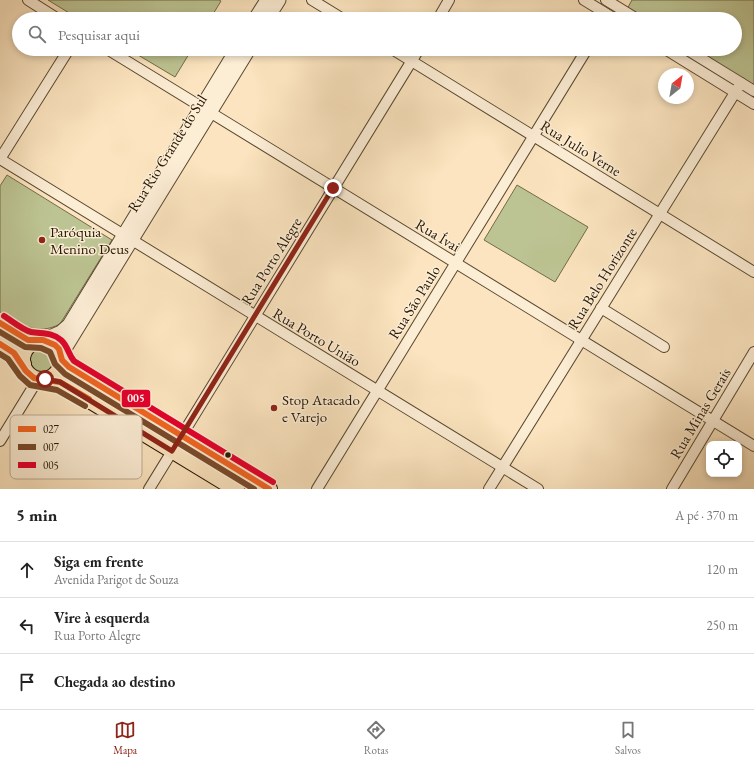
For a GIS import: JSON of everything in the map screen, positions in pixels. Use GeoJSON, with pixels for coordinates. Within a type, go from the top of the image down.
{"type":"FeatureCollection","features":[{"type":"Feature","properties":{"kind":"main road"},"geometry":{"type":"LineString","coordinates":[[0,323],[28,340],[39,340],[55,345],[69,367],[269,489]]}},
{"type":"Feature","properties":{"kind":"main road"},"geometry":{"type":"LineString","coordinates":[[23,364],[24,352],[31,343],[39,340]]}},
{"type":"Feature","properties":{"kind":"main road"},"geometry":{"type":"LineString","coordinates":[[0,344],[14,353],[23,364],[28,374],[60,382],[114,415]]}},
{"type":"Feature","properties":{"kind":"main road"},"geometry":{"type":"LineString","coordinates":[[44,379],[57,373],[62,358]]}},
{"type":"Feature","properties":{"kind":"main road"},"geometry":{"type":"LineString","coordinates":[[142,433],[236,489]]}},
{"type":"Feature","properties":{"kind":"street"},"geometry":{"type":"LineString","coordinates":[[28,0],[47,12]]}},
{"type":"Feature","properties":{"kind":"street"},"geometry":{"type":"LineString","coordinates":[[259,12],[267,0]]}},
{"type":"Feature","properties":{"kind":"street"},"geometry":{"type":"LineString","coordinates":[[272,12],[279,0]]}},
{"type":"Feature","properties":{"kind":"street"},"geometry":{"type":"LineString","coordinates":[[312,0],[332,12]]}},
{"type":"Feature","properties":{"kind":"street"},"geometry":{"type":"LineString","coordinates":[[442,12],[449,0]]}},
{"type":"Feature","properties":{"kind":"street"},"geometry":{"type":"LineString","coordinates":[[584,0],[601,12]]}},
{"type":"Feature","properties":{"kind":"street"},"geometry":{"type":"LineString","coordinates":[[611,12],[613,2],[627,12]]}},
{"type":"Feature","properties":{"kind":"street"},"geometry":{"type":"LineString","coordinates":[[0,159],[65,56]]}},
{"type":"Feature","properties":{"kind":"street","name":"Rua Ívai"},"geometry":{"type":"LineString","coordinates":[[118,56],[754,446]]}},
{"type":"Feature","properties":{"kind":"street","name":"Rua Rio Grande do Sul"},"geometry":{"type":"LineString","coordinates":[[206,110],[233,56]]}},
{"type":"Feature","properties":{"kind":"street","name":"Rua Rio Grande do Sul"},"geometry":{"type":"LineString","coordinates":[[62,358],[128,238],[206,110],[244,56]]}},
{"type":"Feature","properties":{"kind":"street","name":"Rua Julio Verne"},"geometry":{"type":"LineString","coordinates":[[404,56],[754,272]]}},
{"type":"Feature","properties":{"kind":"street","name":"Rua Porto Alegre"},"geometry":{"type":"LineString","coordinates":[[149,489],[415,56]]}},
{"type":"Feature","properties":{"kind":"street","name":"Rua São Paulo"},"geometry":{"type":"LineString","coordinates":[[317,489],[583,56]]}},
{"type":"Feature","properties":{"kind":"street"},"geometry":{"type":"LineString","coordinates":[[676,56],[754,104]]}},
{"type":"Feature","properties":{"kind":"street"},"geometry":{"type":"LineString","coordinates":[[698,56],[754,91]]}},
{"type":"Feature","properties":{"kind":"street","name":"Rua Belo Horizonte"},"geometry":{"type":"LineString","coordinates":[[489,489],[741,82]]}},
{"type":"Feature","properties":{"kind":"street","name":"Rua Porto União"},"geometry":{"type":"LineString","coordinates":[[0,159],[538,489]]}},
{"type":"Feature","properties":{"kind":"street","name":"Rua Rio Grande do Sul"},"geometry":{"type":"LineString","coordinates":[[39,340],[61,332],[69,325],[128,238]]}},
{"type":"Feature","properties":{"kind":"street"},"geometry":{"type":"LineString","coordinates":[[601,308],[664,347]]}},
{"type":"Feature","properties":{"kind":"street","name":"Rua Minas Gerais"},"geometry":{"type":"LineString","coordinates":[[672,489],[754,352]]}},
{"type":"Feature","properties":{"kind":"street"},"geometry":{"type":"LineString","coordinates":[[18,415],[44,379]]}},
{"type":"Feature","properties":{"kind":"street"},"geometry":{"type":"LineString","coordinates":[[0,441],[10,427]]}},
{"type":"Feature","properties":{"kind":"green space"},"geometry":{"type":"Polygon","coordinates":[[[48,0],[221,1],[214,12],[68,12],[48,0]]]}},
{"type":"Feature","properties":{"kind":"green space"},"geometry":{"type":"Polygon","coordinates":[[[632,0],[754,0],[754,86],[705,56],[742,56],[742,12],[632,12],[627,9],[632,0]]]}},
{"type":"Feature","properties":{"kind":"green space"},"geometry":{"type":"Polygon","coordinates":[[[140,56],[188,56],[175,77],[140,56]]]}},
{"type":"Feature","properties":{"kind":"green space"},"geometry":{"type":"Polygon","coordinates":[[[7,175],[112,240],[60,324],[52,327],[36,329],[29,327],[14,321],[0,312],[0,186],[7,175]]]}},
{"type":"Feature","properties":{"kind":"green space"},"geometry":{"type":"Polygon","coordinates":[[[517,185],[588,227],[555,282],[484,240],[517,185]]]}},
{"type":"Feature","properties":{"kind":"green space"},"geometry":{"type":"Polygon","coordinates":[[[42,346],[48,347],[52,350],[55,354],[55,366],[52,370],[48,373],[42,374],[36,373],[32,370],[29,366],[28,360],[29,354],[32,350],[36,347],[42,346]]]}},
{"type":"Feature","properties":{"kind":"transit line","name":"005"},"geometry":{"type":"LineString","coordinates":[[4,316],[28,331],[50,334],[58,337],[65,345],[74,361],[273,482]]}},
{"type":"Feature","properties":{"kind":"transit line","name":"027"},"geometry":{"type":"LineString","coordinates":[[0,323],[28,340],[43,340],[55,345],[59,349],[62,360],[69,367],[269,489]]}},
{"type":"Feature","properties":{"kind":"transit line","name":"007"},"geometry":{"type":"LineString","coordinates":[[0,332],[25,347],[41,348],[50,352],[55,364],[65,374],[132,415]]}},
{"type":"Feature","properties":{"kind":"transit line","name":"027"},"geometry":{"type":"LineString","coordinates":[[0,344],[14,353],[26,371],[34,378],[60,382],[89,399]]}},
{"type":"Feature","properties":{"kind":"transit line","name":"007"},"geometry":{"type":"LineString","coordinates":[[0,354],[8,359],[20,376],[30,385],[57,390],[85,406]]}},
{"type":"Feature","properties":{"kind":"transit line","name":"007"},"geometry":{"type":"LineString","coordinates":[[142,421],[254,489]]}},
{"type":"Feature","properties":{"kind":"place","name":"Paróquia Menino Deus"},"geometry":{"type":"Point","coordinates":[42,240]}},
{"type":"Feature","properties":{"kind":"place","name":"Stop Atacado e Varejo"},"geometry":{"type":"Point","coordinates":[274,408]}},
{"type":"Feature","properties":{"kind":"route"},"geometry":{"type":"LineString","coordinates":[[45,379],[60,382],[172,451],[333,188]]}}]}
